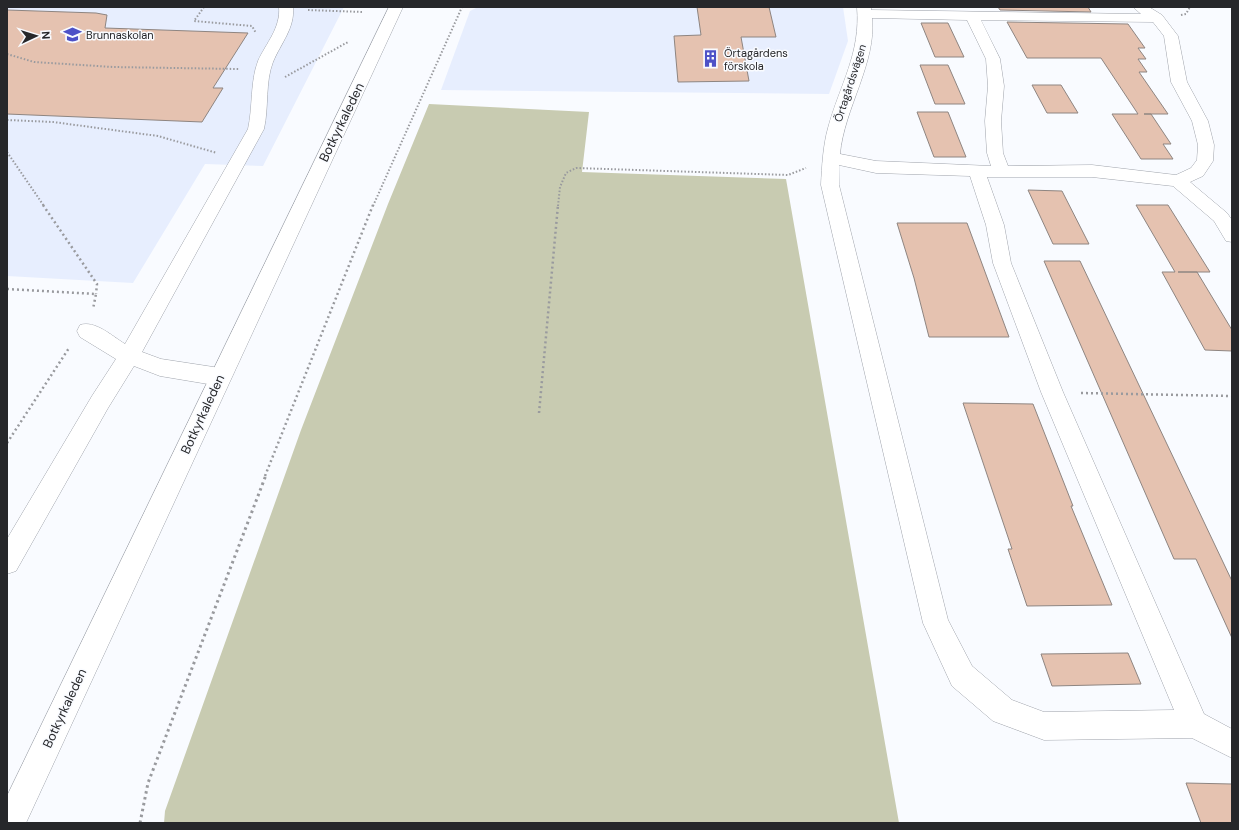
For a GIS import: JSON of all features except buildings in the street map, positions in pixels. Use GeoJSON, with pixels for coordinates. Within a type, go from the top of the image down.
{"type":"FeatureCollection","features":[{"type":"Feature","properties":{"kind":"street","name":"Botkyrkaleden"},"geometry":{"type":"LineString","coordinates":[[10,823],[396,7]]}},
{"type":"Feature","properties":{"kind":"street"},"geometry":{"type":"LineString","coordinates":[[831,158],[876,167],[1001,172],[1092,171],[1178,181],[1197,172],[1205,161],[1206,145],[1200,121],[1179,82],[1171,36],[1157,18],[1140,7]]}},
{"type":"Feature","properties":{"kind":"street"},"geometry":{"type":"LineString","coordinates":[[7,562],[100,402],[129,356],[235,163],[256,129],[260,113],[261,81],[265,63],[280,35],[288,13],[286,8]]}},
{"type":"Feature","properties":{"kind":"street"},"geometry":{"type":"LineString","coordinates":[[865,10],[972,16],[1157,18]]}},
{"type":"Feature","properties":{"kind":"street","name":"Örtagårdsvägen"},"geometry":{"type":"LineString","coordinates":[[865,10],[864,48],[836,127],[831,158],[830,185],[936,622],[962,676],[1003,711],[1044,726],[1194,724]]}},
{"type":"Feature","properties":{"kind":"street"},"geometry":{"type":"LineString","coordinates":[[972,16],[993,59],[996,86],[993,121],[995,153],[1001,172]]}},
{"type":"Feature","properties":{"kind":"street"},"geometry":{"type":"LineString","coordinates":[[976,170],[995,225],[1002,263],[1052,392],[1194,724],[1232,744]]}},
{"type":"Feature","properties":{"kind":"street"},"geometry":{"type":"LineString","coordinates":[[1178,181],[1221,217],[1232,236]]}},
{"type":"Feature","properties":{"kind":"street"},"geometry":{"type":"LineString","coordinates":[[84,330],[129,356],[160,367],[220,377]]}},
{"type":"Feature","properties":{"kind":"path"},"geometry":{"type":"LineString","coordinates":[[204,7],[194,20],[252,26],[257,35]]}},
{"type":"Feature","properties":{"kind":"path"},"geometry":{"type":"LineString","coordinates":[[140,823],[148,783],[251,512],[344,274],[393,160],[462,7]]}},
{"type":"Feature","properties":{"kind":"path"},"geometry":{"type":"LineString","coordinates":[[286,8],[363,12]]}},
{"type":"Feature","properties":{"kind":"path"},"geometry":{"type":"LineString","coordinates":[[261,81],[276,80],[290,76],[348,42]]}},
{"type":"Feature","properties":{"kind":"path"},"geometry":{"type":"LineString","coordinates":[[7,54],[34,62],[113,67],[239,69],[242,65]]}},
{"type":"Feature","properties":{"kind":"path"},"geometry":{"type":"LineString","coordinates":[[7,120],[53,122],[158,136],[225,155],[235,163]]}},
{"type":"Feature","properties":{"kind":"path"},"geometry":{"type":"LineString","coordinates":[[7,152],[97,284],[93,310],[84,330],[7,443]]}},
{"type":"Feature","properties":{"kind":"path"},"geometry":{"type":"LineString","coordinates":[[539,413],[560,187],[566,173],[576,168],[788,175],[831,158]]}},
{"type":"Feature","properties":{"kind":"path"},"geometry":{"type":"LineString","coordinates":[[7,289],[96,294]]}},
{"type":"Feature","properties":{"kind":"path"},"geometry":{"type":"LineString","coordinates":[[1052,392],[1232,396]]}},
{"type":"Feature","properties":{"kind":"shaded area"},"geometry":{"type":"Polygon","coordinates":[[[7,7],[344,7],[263,166],[205,164],[133,283],[7,276],[7,7]]]}},
{"type":"Feature","properties":{"kind":"shaded area"},"geometry":{"type":"Polygon","coordinates":[[[478,7],[843,7],[848,41],[829,94],[441,90],[470,11],[478,7]]]}},
{"type":"Feature","properties":{"kind":"green space"},"geometry":{"type":"Polygon","coordinates":[[[429,104],[589,112],[582,172],[786,179],[899,823],[164,823],[165,811],[301,430],[388,204],[429,104]]]}},
{"type":"Feature","properties":{"kind":"place","name":"Brunnaskolan"},"geometry":{"type":"Point","coordinates":[73,35]}},
{"type":"Feature","properties":{"kind":"place","name":"Örtagårdens förskola"},"geometry":{"type":"Point","coordinates":[711,59]}}]}
